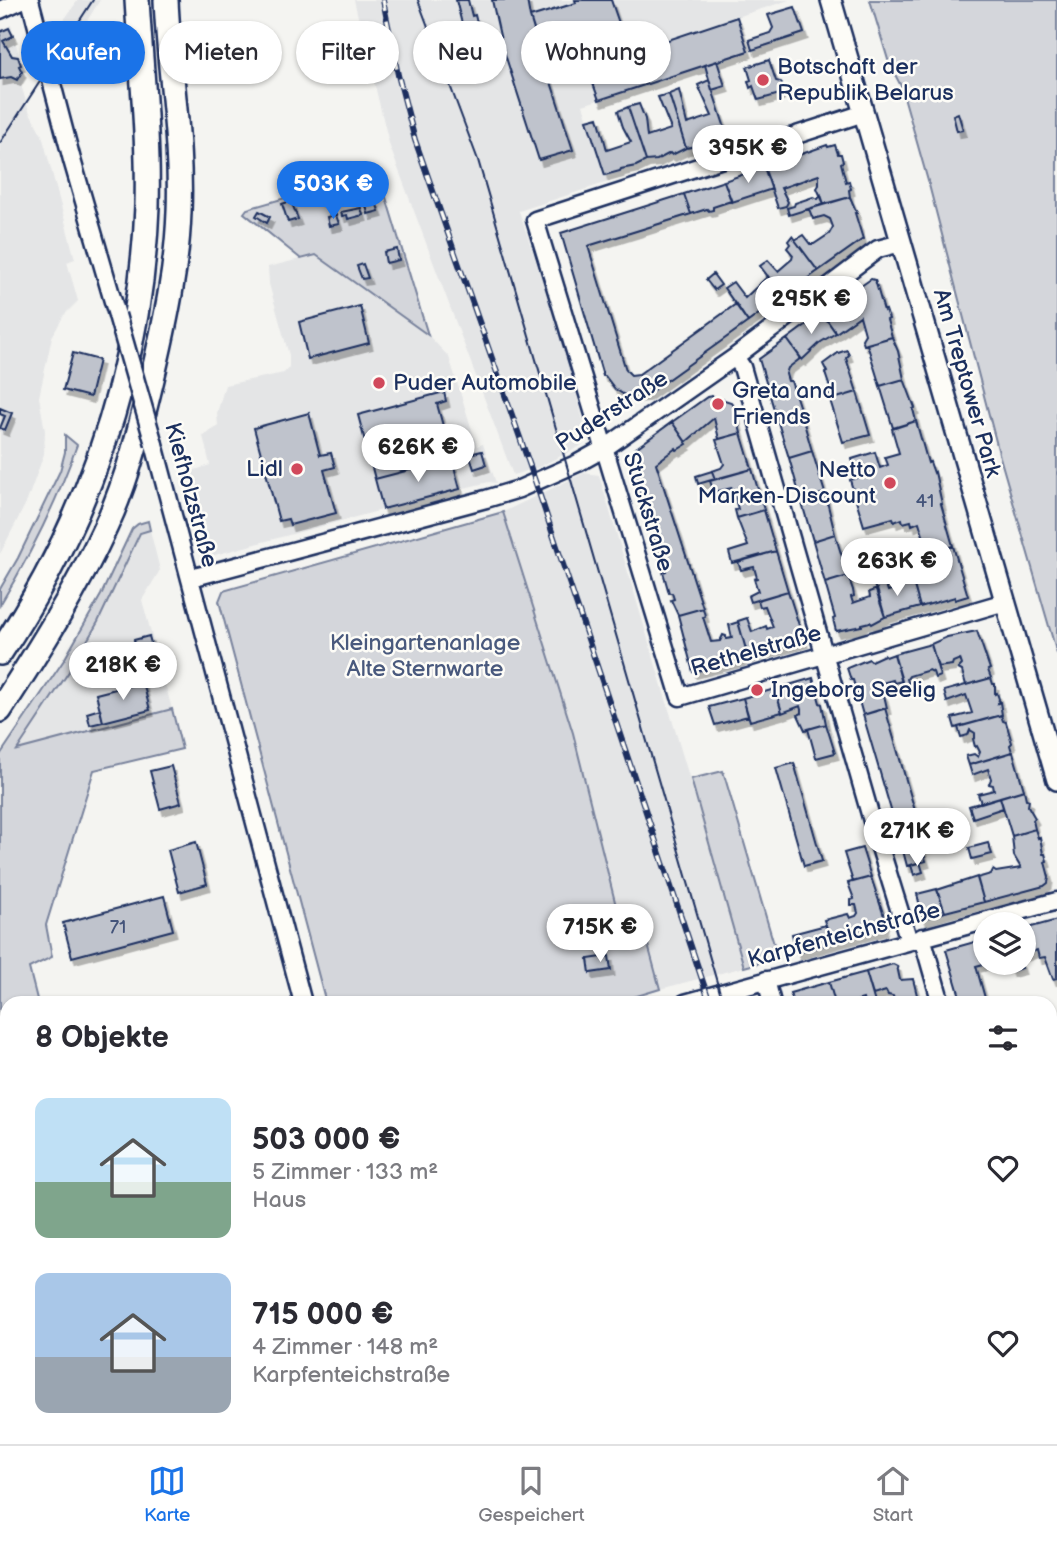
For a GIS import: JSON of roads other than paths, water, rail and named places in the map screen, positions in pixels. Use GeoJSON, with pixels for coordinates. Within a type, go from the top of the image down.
{"type":"FeatureCollection","features":[{"type":"Feature","properties":{"kind":"highway"},"geometry":{"type":"LineString","coordinates":[[0,653],[49,574],[78,512],[99,460],[120,393],[134,326],[147,207],[147,139],[137,0]]}},
{"type":"Feature","properties":{"kind":"highway"},"geometry":{"type":"LineString","coordinates":[[0,710],[75,590],[107,525],[128,471],[144,414],[174,269],[179,211],[178,137],[166,0]]}},
{"type":"Feature","properties":{"kind":"main road","name":"Am Treptower Park"},"geometry":{"type":"LineString","coordinates":[[831,0],[1057,780]]}},
{"type":"Feature","properties":{"kind":"street"},"geometry":{"type":"LineString","coordinates":[[0,10],[22,0]]}},
{"type":"Feature","properties":{"kind":"street","name":"Kiefholzstraße"},"geometry":{"type":"LineString","coordinates":[[30,0],[72,160],[191,578],[301,996]]}},
{"type":"Feature","properties":{"kind":"street","name":"Stuckstraße"},"geometry":{"type":"LineString","coordinates":[[680,697],[534,220],[864,113]]}},
{"type":"Feature","properties":{"kind":"street","name":"Puderstraße"},"geometry":{"type":"LineString","coordinates":[[191,578],[499,495],[578,463],[605,448],[735,356],[878,249],[901,243]]}},
{"type":"Feature","properties":{"kind":"street"},"geometry":{"type":"LineString","coordinates":[[735,356],[742,367],[874,828],[938,996]]}},
{"type":"Feature","properties":{"kind":"street","name":"Rethelstraße"},"geometry":{"type":"LineString","coordinates":[[680,697],[1005,602]]}},
{"type":"Feature","properties":{"kind":"street","name":"Karpfenteichstraße"},"geometry":{"type":"LineString","coordinates":[[710,996],[1057,901]]}},
{"type":"Feature","properties":{"kind":"street"},"geometry":{"type":"LineString","coordinates":[[766,980],[770,996]]}},
{"type":"Feature","properties":{"kind":"tram line"},"geometry":{"type":"LineString","coordinates":[[0,143],[93,0]]}},
{"type":"Feature","properties":{"kind":"tram line"},"geometry":{"type":"LineString","coordinates":[[418,0],[478,160],[721,996]]}},
{"type":"Feature","properties":{"kind":"railway"},"geometry":{"type":"LineString","coordinates":[[383,0],[415,140],[530,466],[708,996]]}},
{"type":"Feature","properties":{"kind":"place","name":"Botschaft der Republik Belarus"},"geometry":{"type":"Point","coordinates":[763,80]}},
{"type":"Feature","properties":{"kind":"place","name":"Puder Automobile"},"geometry":{"type":"Point","coordinates":[379,383]}},
{"type":"Feature","properties":{"kind":"place","name":"Greta and Friends"},"geometry":{"type":"Point","coordinates":[718,404]}},
{"type":"Feature","properties":{"kind":"place","name":"Lidl"},"geometry":{"type":"Point","coordinates":[297,469]}},
{"type":"Feature","properties":{"kind":"place","name":"Netto Marken-Discount"},"geometry":{"type":"Point","coordinates":[890,483]}},
{"type":"Feature","properties":{"kind":"place","name":"Ingeborg Seelig"},"geometry":{"type":"Point","coordinates":[757,690]}},
{"type":"Feature","properties":{"kind":"park label","name":"Kleingartenanlage Alte Sternwarte"},"geometry":{"type":"Point","coordinates":[425,656]}}]}
